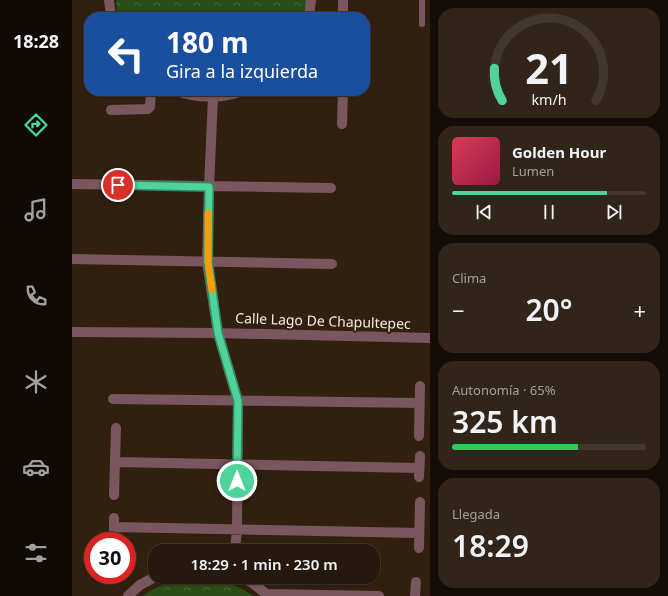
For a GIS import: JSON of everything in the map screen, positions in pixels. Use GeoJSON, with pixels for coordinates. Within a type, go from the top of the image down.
{"type":"FeatureCollection","features":[{"type":"Feature","properties":{"kind":"street"},"geometry":{"type":"LineString","coordinates":[[109,0],[110,12]]}},
{"type":"Feature","properties":{"kind":"street"},"geometry":{"type":"LineString","coordinates":[[310,12],[312,0]]}},
{"type":"Feature","properties":{"kind":"street"},"geometry":{"type":"LineString","coordinates":[[343,0],[343,12]]}},
{"type":"Feature","properties":{"kind":"street"},"geometry":{"type":"LineString","coordinates":[[111,110],[148,109],[150,107],[151,96]]}},
{"type":"Feature","properties":{"kind":"street"},"geometry":{"type":"LineString","coordinates":[[197,96],[218,96]]}},
{"type":"Feature","properties":{"kind":"street"},"geometry":{"type":"LineString","coordinates":[[342,124],[343,96]]}},
{"type":"Feature","properties":{"kind":"street"},"geometry":{"type":"LineString","coordinates":[[213,97],[209,187],[208,262],[218,333],[238,401],[236,544]]}},
{"type":"Feature","properties":{"kind":"street"},"geometry":{"type":"LineString","coordinates":[[72,184],[332,188]]}},
{"type":"Feature","properties":{"kind":"street"},"geometry":{"type":"LineString","coordinates":[[72,260],[332,264]]}},
{"type":"Feature","properties":{"kind":"street","name":"Calle Lago De Chapultepec"},"geometry":{"type":"LineString","coordinates":[[72,332],[218,333],[430,338]]}},
{"type":"Feature","properties":{"kind":"street"},"geometry":{"type":"LineString","coordinates":[[419,436],[420,386]]}},
{"type":"Feature","properties":{"kind":"street"},"geometry":{"type":"LineString","coordinates":[[113,399],[419,403]]}},
{"type":"Feature","properties":{"kind":"street"},"geometry":{"type":"LineString","coordinates":[[114,495],[116,428]]}},
{"type":"Feature","properties":{"kind":"street"},"geometry":{"type":"LineString","coordinates":[[115,462],[419,472],[420,456]]}},
{"type":"Feature","properties":{"kind":"street"},"geometry":{"type":"LineString","coordinates":[[419,548],[420,502]]}},
{"type":"Feature","properties":{"kind":"street"},"geometry":{"type":"LineString","coordinates":[[114,532],[114,522],[237,528],[419,533]]}},
{"type":"Feature","properties":{"kind":"street"},"geometry":{"type":"LineString","coordinates":[[128,596],[140,585],[148,581]]}},
{"type":"Feature","properties":{"kind":"street"},"geometry":{"type":"LineString","coordinates":[[415,596],[416,582]]}},
{"type":"Feature","properties":{"kind":"street"},"geometry":{"type":"LineString","coordinates":[[254,584],[268,595],[379,596]]}},
{"type":"Feature","properties":{"kind":"lane"},"geometry":{"type":"LineString","coordinates":[[422,0],[422,24]]}},
{"type":"Feature","properties":{"kind":"green space"},"geometry":{"type":"Polygon","coordinates":[[[116,0],[307,0],[306,12],[117,12],[116,0]]]}},
{"type":"Feature","properties":{"kind":"green space"},"geometry":{"type":"Polygon","coordinates":[[[230,584],[240,588],[253,596],[143,596],[162,585],[230,584]]]}},
{"type":"Feature","properties":{"kind":"slow traffic"},"geometry":{"type":"LineString","coordinates":[[208,213],[208,262],[212,290]]}},
{"type":"Feature","properties":{"kind":"route"},"geometry":{"type":"LineString","coordinates":[[118,185],[209,187],[208,262],[218,333],[238,401],[237,481]]}}]}
